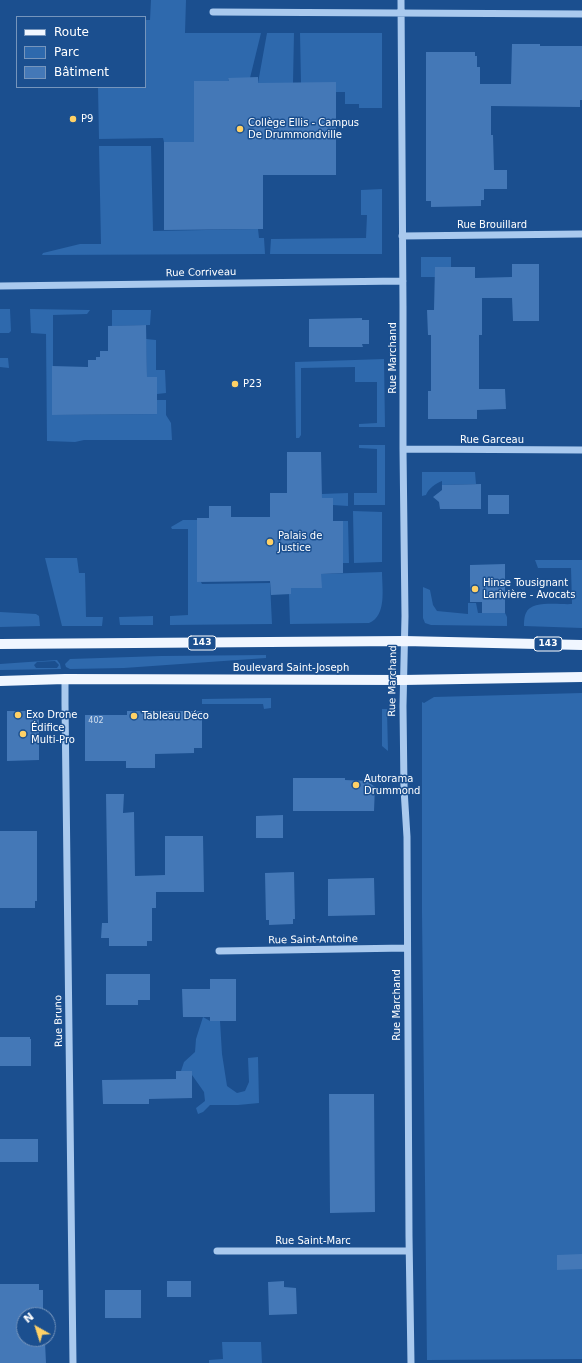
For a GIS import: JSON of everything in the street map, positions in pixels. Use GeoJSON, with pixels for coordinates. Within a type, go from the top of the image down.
{"type":"FeatureCollection","features":[{"type":"Feature","properties":{"kind":"main road","name":"143"},"geometry":{"type":"LineString","coordinates":[[0,644],[404,641],[582,645]]}},
{"type":"Feature","properties":{"kind":"main road","name":"Boulevard Saint-Joseph"},"geometry":{"type":"LineString","coordinates":[[0,681],[65,679],[403,680],[582,677]]}},
{"type":"Feature","properties":{"kind":"street","name":"Rue Marchand"},"geometry":{"type":"LineString","coordinates":[[401,0],[405,616],[403,680],[404,789],[407,837],[411,1363]]}},
{"type":"Feature","properties":{"kind":"street"},"geometry":{"type":"LineString","coordinates":[[213,12],[582,14]]}},
{"type":"Feature","properties":{"kind":"street","name":"Rue Brouillard"},"geometry":{"type":"LineString","coordinates":[[402,236],[582,234]]}},
{"type":"Feature","properties":{"kind":"street","name":"Rue Corriveau"},"geometry":{"type":"LineString","coordinates":[[0,286],[403,281]]}},
{"type":"Feature","properties":{"kind":"street","name":"Rue Garceau"},"geometry":{"type":"LineString","coordinates":[[403,449],[582,450]]}},
{"type":"Feature","properties":{"kind":"street","name":"Rue Bruno"},"geometry":{"type":"LineString","coordinates":[[65,679],[73,1363]]}},
{"type":"Feature","properties":{"kind":"street","name":"Rue Saint-Antoine"},"geometry":{"type":"LineString","coordinates":[[219,951],[407,948]]}},
{"type":"Feature","properties":{"kind":"street","name":"Rue Saint-Marc"},"geometry":{"type":"LineString","coordinates":[[216,1251],[409,1251]]}},
{"type":"Feature","properties":{"kind":"green space"},"geometry":{"type":"Polygon","coordinates":[[[151,0],[186,0],[185,33],[261,33],[250,78],[228,78],[229,81],[194,81],[194,142],[164,142],[163,138],[99,139],[98,88],[146,88],[146,20],[150,20],[151,0]]]}},
{"type":"Feature","properties":{"kind":"green space"},"geometry":{"type":"Polygon","coordinates":[[[267,33],[294,33],[293,83],[258,83],[267,33]]]}},
{"type":"Feature","properties":{"kind":"green space"},"geometry":{"type":"Polygon","coordinates":[[[300,33],[382,33],[382,108],[359,108],[359,104],[345,104],[345,92],[336,92],[336,83],[301,83],[300,33]]]}},
{"type":"Feature","properties":{"kind":"green space"},"geometry":{"type":"Polygon","coordinates":[[[99,146],[151,146],[153,231],[258,229],[259,238],[264,238],[265,254],[42,255],[43,253],[80,244],[101,244],[99,146]]]}},
{"type":"Feature","properties":{"kind":"green space"},"geometry":{"type":"Polygon","coordinates":[[[382,189],[382,254],[270,254],[271,239],[366,238],[367,215],[361,215],[361,190],[382,189]]]}},
{"type":"Feature","properties":{"kind":"green space"},"geometry":{"type":"Polygon","coordinates":[[[421,257],[451,257],[451,267],[435,267],[435,277],[421,277],[421,257]]]}},
{"type":"Feature","properties":{"kind":"green space"},"geometry":{"type":"Polygon","coordinates":[[[0,309],[10,309],[11,331],[9,333],[0,333],[0,309]]]}},
{"type":"Feature","properties":{"kind":"green space"},"geometry":{"type":"Polygon","coordinates":[[[30,309],[90,310],[87,314],[53,315],[53,415],[157,414],[157,400],[166,400],[166,415],[171,423],[172,440],[84,440],[75,442],[47,441],[46,334],[31,333],[30,309]]]}},
{"type":"Feature","properties":{"kind":"green space"},"geometry":{"type":"Polygon","coordinates":[[[112,310],[151,310],[150,325],[112,326],[112,310]]]}},
{"type":"Feature","properties":{"kind":"green space"},"geometry":{"type":"Polygon","coordinates":[[[146,339],[156,340],[156,370],[165,370],[166,393],[157,394],[147,377],[146,339]]]}},
{"type":"Feature","properties":{"kind":"green space"},"geometry":{"type":"Polygon","coordinates":[[[0,358],[8,358],[9,368],[0,367],[0,358]]]}},
{"type":"Feature","properties":{"kind":"green space"},"geometry":{"type":"Polygon","coordinates":[[[384,359],[385,427],[359,427],[359,424],[377,423],[377,382],[355,382],[355,367],[301,368],[301,435],[299,438],[296,438],[295,362],[384,359]]]}},
{"type":"Feature","properties":{"kind":"green space"},"geometry":{"type":"Polygon","coordinates":[[[359,445],[385,445],[385,505],[354,505],[354,493],[377,493],[377,449],[359,448],[359,445]]]}},
{"type":"Feature","properties":{"kind":"green space"},"geometry":{"type":"Polygon","coordinates":[[[422,472],[475,472],[476,484],[442,485],[442,481],[432,486],[426,495],[422,496],[422,472]]]}},
{"type":"Feature","properties":{"kind":"green space"},"geometry":{"type":"Polygon","coordinates":[[[348,493],[348,506],[333,505],[333,498],[322,498],[322,494],[348,493]]]}},
{"type":"Feature","properties":{"kind":"green space"},"geometry":{"type":"Polygon","coordinates":[[[353,511],[382,512],[382,562],[354,563],[353,511]]]}},
{"type":"Feature","properties":{"kind":"green space"},"geometry":{"type":"Polygon","coordinates":[[[183,520],[197,520],[198,581],[202,584],[270,583],[272,624],[170,625],[170,616],[188,615],[188,529],[172,529],[171,527],[183,520]]]}},
{"type":"Feature","properties":{"kind":"green space"},"geometry":{"type":"Polygon","coordinates":[[[343,521],[348,521],[349,563],[343,563],[343,521]]]}},
{"type":"Feature","properties":{"kind":"green space"},"geometry":{"type":"Polygon","coordinates":[[[45,558],[77,558],[79,573],[85,573],[86,617],[103,617],[102,626],[62,626],[45,558]]]}},
{"type":"Feature","properties":{"kind":"green space"},"geometry":{"type":"Polygon","coordinates":[[[535,560],[582,560],[582,628],[524,626],[524,618],[526,613],[534,606],[546,604],[572,604],[571,568],[538,568],[535,560]]]}},
{"type":"Feature","properties":{"kind":"green space"},"geometry":{"type":"Polygon","coordinates":[[[382,572],[383,593],[381,608],[375,619],[369,623],[290,624],[289,594],[291,594],[291,588],[321,588],[321,574],[382,572]]]}},
{"type":"Feature","properties":{"kind":"green space"},"geometry":{"type":"Polygon","coordinates":[[[423,587],[430,590],[433,605],[437,611],[468,614],[468,603],[476,603],[478,613],[505,613],[507,617],[507,626],[431,625],[425,623],[423,618],[423,587]]]}},
{"type":"Feature","properties":{"kind":"green space"},"geometry":{"type":"Polygon","coordinates":[[[0,612],[36,614],[39,616],[40,626],[0,627],[0,612]]]}},
{"type":"Feature","properties":{"kind":"green space"},"geometry":{"type":"Polygon","coordinates":[[[153,616],[153,625],[120,625],[119,617],[153,616]]]}},
{"type":"Feature","properties":{"kind":"green space"},"geometry":{"type":"Polygon","coordinates":[[[266,655],[266,658],[124,668],[70,669],[66,667],[65,664],[70,659],[266,655]]]}},
{"type":"Feature","properties":{"kind":"green space"},"geometry":{"type":"Polygon","coordinates":[[[57,660],[61,669],[0,670],[0,664],[57,660]],[[55,661],[37,662],[34,665],[36,668],[57,668],[59,665],[55,661]]]}},
{"type":"Feature","properties":{"kind":"green space"},"geometry":{"type":"Polygon","coordinates":[[[582,693],[582,1359],[427,1360],[422,913],[422,702],[424,703],[434,697],[582,693]]]}},
{"type":"Feature","properties":{"kind":"green space"},"geometry":{"type":"Polygon","coordinates":[[[271,698],[271,708],[264,709],[263,704],[202,704],[202,699],[271,698]]]}},
{"type":"Feature","properties":{"kind":"green space"},"geometry":{"type":"Polygon","coordinates":[[[382,709],[387,709],[388,751],[382,746],[382,709]]]}},
{"type":"Feature","properties":{"kind":"green space"},"geometry":{"type":"Polygon","coordinates":[[[203,1017],[210,1021],[220,1021],[222,1054],[227,1086],[237,1093],[245,1091],[249,1082],[248,1058],[258,1057],[259,1103],[210,1105],[203,1112],[198,1114],[196,1108],[205,1101],[204,1092],[192,1075],[192,1071],[181,1071],[184,1062],[195,1052],[196,1039],[203,1017]]]}},
{"type":"Feature","properties":{"kind":"green space"},"geometry":{"type":"Polygon","coordinates":[[[222,1342],[261,1342],[262,1363],[209,1363],[209,1360],[223,1359],[222,1342]]]}},
{"type":"Feature","properties":{"kind":"building"},"geometry":{"type":"Polygon","coordinates":[[[512,44],[582,46],[582,100],[580,100],[580,107],[491,106],[491,135],[493,135],[494,170],[507,170],[507,189],[484,189],[484,200],[481,200],[481,206],[431,207],[431,201],[426,201],[426,52],[475,52],[475,56],[477,56],[477,67],[480,67],[480,84],[511,84],[512,44]]]}},
{"type":"Feature","properties":{"kind":"building"},"geometry":{"type":"Polygon","coordinates":[[[258,77],[258,83],[336,82],[336,175],[263,175],[263,229],[164,230],[164,142],[194,142],[194,81],[229,81],[228,78],[258,77]]]}},
{"type":"Feature","properties":{"kind":"building"},"geometry":{"type":"Polygon","coordinates":[[[512,264],[539,264],[539,321],[513,321],[512,298],[482,298],[482,335],[479,335],[479,389],[505,389],[506,409],[477,410],[477,419],[428,419],[428,391],[431,391],[431,335],[428,335],[427,310],[434,310],[435,267],[475,267],[475,278],[512,277],[512,264]]]}},
{"type":"Feature","properties":{"kind":"building"},"geometry":{"type":"Polygon","coordinates":[[[362,318],[362,320],[369,320],[369,344],[362,344],[363,347],[309,347],[309,319],[362,318]]]}},
{"type":"Feature","properties":{"kind":"building"},"geometry":{"type":"Polygon","coordinates":[[[146,325],[147,377],[157,377],[157,414],[52,415],[52,366],[88,367],[88,360],[96,360],[96,357],[100,357],[100,351],[108,351],[108,326],[146,325]]]}},
{"type":"Feature","properties":{"kind":"building","name":"Palais de Justice"},"geometry":{"type":"Polygon","coordinates":[[[287,452],[321,452],[322,498],[333,498],[333,521],[343,521],[343,573],[321,574],[322,588],[291,588],[291,594],[271,595],[270,581],[197,582],[197,518],[209,518],[209,506],[231,506],[231,517],[270,517],[270,493],[287,493],[287,452]]]}},
{"type":"Feature","properties":{"kind":"building"},"geometry":{"type":"Polygon","coordinates":[[[481,484],[481,509],[440,509],[439,502],[433,497],[442,490],[442,485],[481,484]]]}},
{"type":"Feature","properties":{"kind":"building"},"geometry":{"type":"Polygon","coordinates":[[[488,495],[509,495],[509,514],[488,514],[488,495]]]}},
{"type":"Feature","properties":{"kind":"building"},"geometry":{"type":"Polygon","coordinates":[[[505,564],[505,613],[482,613],[482,602],[470,602],[470,565],[505,564]]]}},
{"type":"Feature","properties":{"kind":"building","name":"Édifice Multi-Pro"},"geometry":{"type":"Polygon","coordinates":[[[7,711],[39,711],[39,760],[7,761],[7,711]]]}},
{"type":"Feature","properties":{"kind":"building"},"geometry":{"type":"Polygon","coordinates":[[[127,711],[202,711],[202,748],[194,748],[194,753],[155,754],[155,768],[126,768],[126,761],[85,761],[85,715],[127,715],[127,711]]]}},
{"type":"Feature","properties":{"kind":"building"},"geometry":{"type":"Polygon","coordinates":[[[293,778],[345,778],[345,780],[367,781],[375,787],[374,811],[293,811],[293,778]]]}},
{"type":"Feature","properties":{"kind":"building"},"geometry":{"type":"Polygon","coordinates":[[[106,794],[124,794],[123,813],[134,812],[135,876],[165,875],[165,836],[203,836],[204,892],[156,892],[156,908],[152,908],[152,941],[147,941],[147,946],[109,946],[109,938],[101,938],[102,923],[108,923],[106,794]]]}},
{"type":"Feature","properties":{"kind":"building"},"geometry":{"type":"Polygon","coordinates":[[[283,815],[283,838],[256,838],[256,816],[283,815]]]}},
{"type":"Feature","properties":{"kind":"building"},"geometry":{"type":"Polygon","coordinates":[[[0,831],[37,831],[37,901],[35,901],[35,908],[0,908],[0,831]]]}},
{"type":"Feature","properties":{"kind":"building"},"geometry":{"type":"Polygon","coordinates":[[[294,872],[295,919],[293,919],[293,924],[269,925],[269,920],[266,920],[265,873],[294,872]]]}},
{"type":"Feature","properties":{"kind":"building"},"geometry":{"type":"Polygon","coordinates":[[[374,878],[375,915],[328,916],[328,879],[374,878]]]}},
{"type":"Feature","properties":{"kind":"building"},"geometry":{"type":"Polygon","coordinates":[[[106,974],[150,974],[150,1000],[138,1000],[138,1005],[106,1005],[106,974]]]}},
{"type":"Feature","properties":{"kind":"building"},"geometry":{"type":"Polygon","coordinates":[[[210,979],[236,979],[236,1021],[210,1021],[210,1017],[183,1017],[182,989],[210,989],[210,979]]]}},
{"type":"Feature","properties":{"kind":"building"},"geometry":{"type":"Polygon","coordinates":[[[0,1037],[30,1037],[31,1066],[0,1066],[0,1037]]]}},
{"type":"Feature","properties":{"kind":"building"},"geometry":{"type":"Polygon","coordinates":[[[176,1071],[192,1071],[192,1098],[149,1099],[149,1104],[103,1104],[102,1080],[176,1079],[176,1071]]]}},
{"type":"Feature","properties":{"kind":"building"},"geometry":{"type":"Polygon","coordinates":[[[329,1094],[374,1094],[375,1212],[330,1213],[329,1094]]]}},
{"type":"Feature","properties":{"kind":"building"},"geometry":{"type":"Polygon","coordinates":[[[0,1139],[38,1139],[38,1162],[0,1162],[0,1139]]]}},
{"type":"Feature","properties":{"kind":"building"},"geometry":{"type":"Polygon","coordinates":[[[582,1254],[582,1269],[557,1270],[557,1255],[582,1254]]]}},
{"type":"Feature","properties":{"kind":"building"},"geometry":{"type":"Polygon","coordinates":[[[167,1281],[191,1281],[191,1297],[167,1297],[167,1281]]]}},
{"type":"Feature","properties":{"kind":"building"},"geometry":{"type":"Polygon","coordinates":[[[284,1281],[284,1287],[296,1288],[297,1314],[269,1315],[268,1282],[284,1281]]]}},
{"type":"Feature","properties":{"kind":"building"},"geometry":{"type":"Polygon","coordinates":[[[0,1284],[39,1284],[39,1290],[43,1290],[43,1307],[16,1307],[16,1347],[45,1347],[46,1363],[0,1363],[0,1284]]]}},
{"type":"Feature","properties":{"kind":"building"},"geometry":{"type":"Polygon","coordinates":[[[105,1290],[141,1290],[141,1318],[105,1318],[105,1290]]]}},
{"type":"Feature","properties":{"kind":"place","name":"P9"},"geometry":{"type":"Point","coordinates":[73,119]}},
{"type":"Feature","properties":{"kind":"place","name":"Collège Ellis - Campus De Drummondville"},"geometry":{"type":"Point","coordinates":[240,129]}},
{"type":"Feature","properties":{"kind":"place","name":"P23"},"geometry":{"type":"Point","coordinates":[235,384]}},
{"type":"Feature","properties":{"kind":"place","name":"Palais de Justice"},"geometry":{"type":"Point","coordinates":[270,542]}},
{"type":"Feature","properties":{"kind":"place","name":"Hinse Tousignant Larivière - Avocats"},"geometry":{"type":"Point","coordinates":[475,589]}},
{"type":"Feature","properties":{"kind":"place","name":"Exo Drone"},"geometry":{"type":"Point","coordinates":[18,715]}},
{"type":"Feature","properties":{"kind":"place","name":"Tableau Déco"},"geometry":{"type":"Point","coordinates":[134,716]}},
{"type":"Feature","properties":{"kind":"place","name":"Édifice Multi-Pro"},"geometry":{"type":"Point","coordinates":[23,734]}},
{"type":"Feature","properties":{"kind":"place","name":"Autorama Drummond"},"geometry":{"type":"Point","coordinates":[356,785]}}]}
